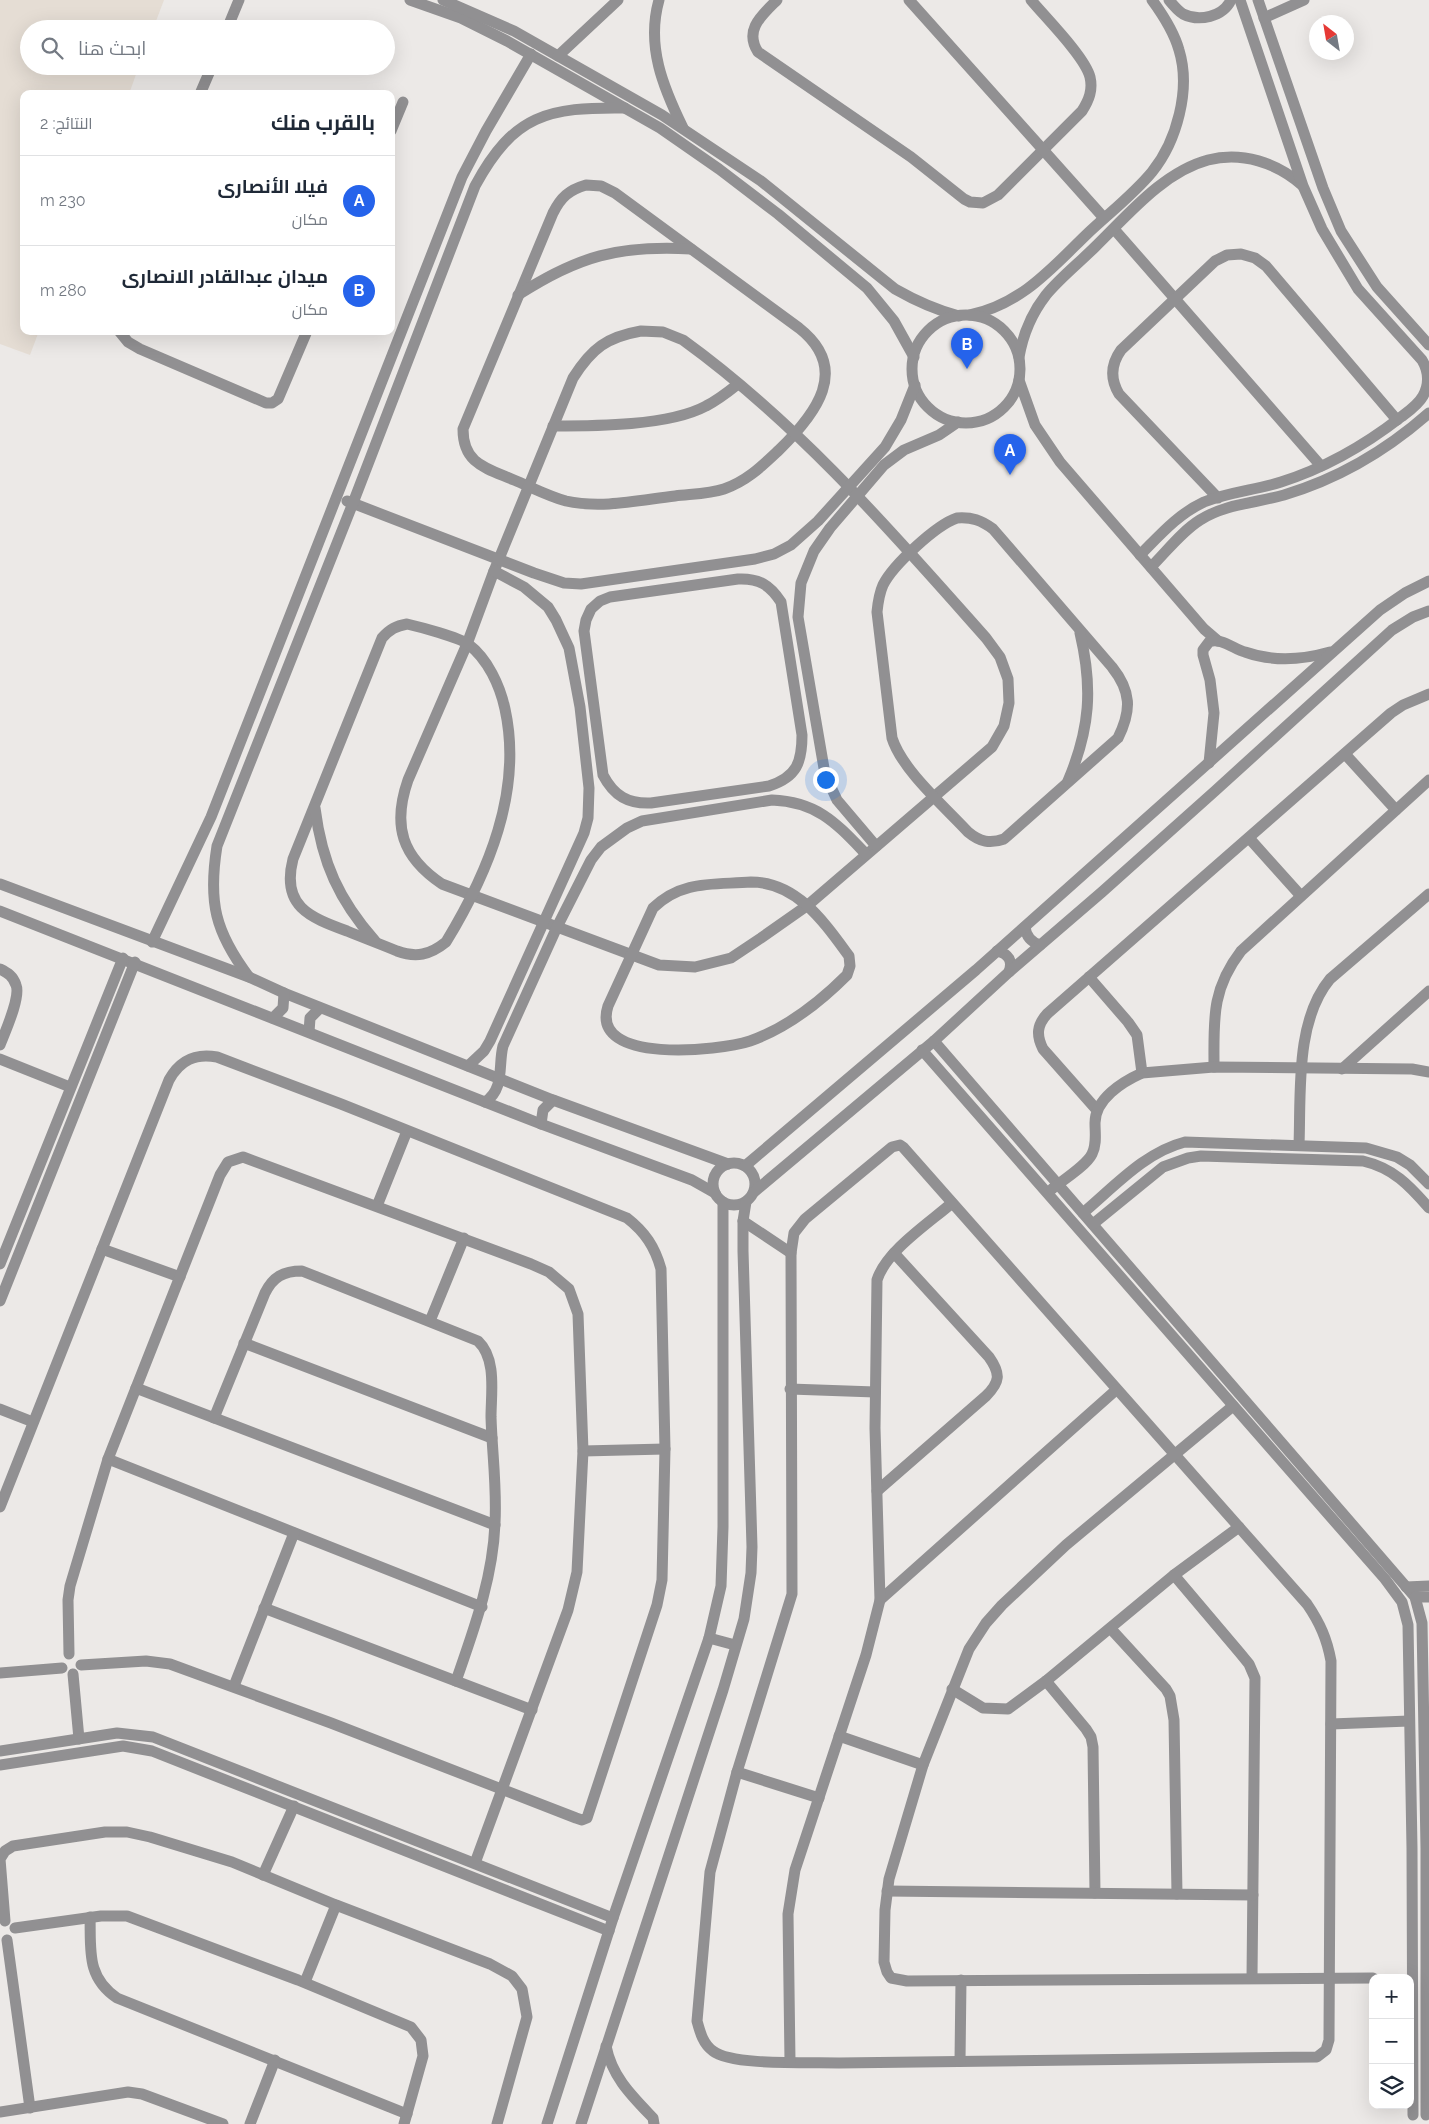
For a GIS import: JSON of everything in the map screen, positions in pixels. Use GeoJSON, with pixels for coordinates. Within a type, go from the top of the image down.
{"type":"FeatureCollection","features":[{"type":"Feature","properties":{"kind":"street"},"geometry":{"type":"LineString","coordinates":[[231,20],[240,0]]}},
{"type":"Feature","properties":{"kind":"street"},"geometry":{"type":"LineString","coordinates":[[410,0],[461,18],[531,54],[660,128],[749,191],[867,288],[894,321],[914,358]]}},
{"type":"Feature","properties":{"kind":"street"},"geometry":{"type":"LineString","coordinates":[[444,0],[489,19],[558,56],[684,129],[768,186],[895,289],[929,307],[988,320],[1001,327],[1011,338],[1019,357]]}},
{"type":"Feature","properties":{"kind":"street"},"geometry":{"type":"LineString","coordinates":[[558,56],[618,0]]}},
{"type":"Feature","properties":{"kind":"street"},"geometry":{"type":"LineString","coordinates":[[659,0],[654,28],[656,58],[663,87],[684,129]]}},
{"type":"Feature","properties":{"kind":"street"},"geometry":{"type":"LineString","coordinates":[[777,0],[755,24],[753,41],[758,52],[911,157],[964,199],[976,203],[994,199],[1082,110],[1089,98],[1091,85],[1088,72],[1082,61],[1031,0]]}},
{"type":"Feature","properties":{"kind":"street"},"geometry":{"type":"LineString","coordinates":[[909,0],[1042,151],[1104,218]]}},
{"type":"Feature","properties":{"kind":"street"},"geometry":{"type":"LineString","coordinates":[[1019,380],[1010,400],[993,415],[979,421],[958,422],[944,418],[931,410],[921,398],[913,376],[914,358],[922,340],[935,325],[947,319],[988,311],[1018,296],[1040,280],[1151,172],[1172,136],[1180,109],[1183,81],[1179,50],[1167,24],[1152,0]]}},
{"type":"Feature","properties":{"kind":"street"},"geometry":{"type":"LineString","coordinates":[[1169,0],[1183,14],[1204,18],[1218,13],[1231,0]]}},
{"type":"Feature","properties":{"kind":"street"},"geometry":{"type":"LineString","coordinates":[[1140,555],[1182,515],[1218,498],[1280,482],[1322,466],[1361,445],[1414,406],[1423,396],[1428,383],[1425,365],[1372,306],[1346,271],[1322,229],[1304,186],[1240,0]]}},
{"type":"Feature","properties":{"kind":"street"},"geometry":{"type":"LineString","coordinates":[[1258,0],[1320,180],[1341,231],[1377,287],[1429,345]]}},
{"type":"Feature","properties":{"kind":"street"},"geometry":{"type":"LineString","coordinates":[[1264,18],[1304,0]]}},
{"type":"Feature","properties":{"kind":"street"},"geometry":{"type":"LineString","coordinates":[[152,942],[211,817],[462,178],[486,131],[531,54]]}},
{"type":"Feature","properties":{"kind":"street"},"geometry":{"type":"LineString","coordinates":[[202,90],[208,75]]}},
{"type":"Feature","properties":{"kind":"street"},"geometry":{"type":"LineString","coordinates":[[395,121],[403,102]]}},
{"type":"Feature","properties":{"kind":"street"},"geometry":{"type":"LineString","coordinates":[[249,977],[232,955],[220,929],[214,902],[212,874],[217,846],[353,503],[475,186],[487,163],[502,144],[522,127],[544,116],[568,109],[625,108]]}},
{"type":"Feature","properties":{"kind":"street"},"geometry":{"type":"LineString","coordinates":[[1304,186],[1286,172],[1266,162],[1237,157],[1209,160],[1186,168],[1165,181],[1046,296],[1025,331],[1019,357],[1019,380],[1029,410],[1043,439],[1060,462],[1204,629],[1218,641],[1245,652],[1281,659],[1299,659],[1334,651]]}},
{"type":"Feature","properties":{"kind":"street"},"geometry":{"type":"LineString","coordinates":[[586,185],[601,186],[615,192],[691,249],[812,338],[821,352],[826,368],[826,384],[820,400],[795,434],[753,474],[738,484],[722,490],[594,504],[566,500],[485,468],[475,462],[467,453],[463,441],[463,429],[560,199],[572,190],[586,185]]}},
{"type":"Feature","properties":{"kind":"street"},"geometry":{"type":"LineString","coordinates":[[1114,229],[1322,466]]}},
{"type":"Feature","properties":{"kind":"street"},"geometry":{"type":"LineString","coordinates":[[518,295],[549,275],[582,260],[609,253],[654,247],[691,249]]}},
{"type":"Feature","properties":{"kind":"street"},"geometry":{"type":"LineString","coordinates":[[1218,498],[1119,394],[1113,382],[1114,362],[1121,350],[1204,270],[1221,258],[1234,254],[1255,258],[1266,266],[1397,420]]}},
{"type":"Feature","properties":{"kind":"street"},"geometry":{"type":"LineString","coordinates":[[641,331],[656,332],[683,340],[738,384],[795,434],[858,495],[986,638],[1000,657],[1008,680],[1009,703],[1004,726],[992,747],[808,905],[731,958],[695,968],[659,965],[442,884],[425,873],[412,858],[403,839],[400,820],[401,799],[468,644],[498,560],[573,378],[585,359],[601,344],[620,335],[641,331]]}},
{"type":"Feature","properties":{"kind":"street"},"geometry":{"type":"LineString","coordinates":[[122,335],[128,342],[140,349],[266,403],[278,399],[305,335]]}},
{"type":"Feature","properties":{"kind":"street"},"geometry":{"type":"LineString","coordinates":[[553,426],[623,424],[686,414],[705,407],[738,384]]}},
{"type":"Feature","properties":{"kind":"street"},"geometry":{"type":"LineString","coordinates":[[336,497],[549,579],[572,583],[597,582],[755,559],[774,554],[806,533],[885,447],[894,434],[915,385]]}},
{"type":"Feature","properties":{"kind":"street"},"geometry":{"type":"LineString","coordinates":[[1151,567],[1183,533],[1201,519],[1223,509],[1290,493],[1341,472],[1390,445],[1429,414]]}},
{"type":"Feature","properties":{"kind":"street"},"geometry":{"type":"LineString","coordinates":[[876,846],[846,812],[830,788],[822,760],[820,734],[798,618],[798,600],[801,583],[814,551],[830,528],[884,465],[910,447],[939,435],[958,422]]}},
{"type":"Feature","properties":{"kind":"street"},"geometry":{"type":"LineString","coordinates":[[957,518],[970,518],[982,522],[993,529],[1080,631],[1122,679],[1127,693],[1128,709],[1125,724],[1118,738],[1004,839],[995,842],[985,842],[976,839],[934,795],[895,748],[877,612],[884,583],[911,553],[945,522],[957,518]]}},
{"type":"Feature","properties":{"kind":"street"},"geometry":{"type":"LineString","coordinates":[[468,1066],[480,1055],[490,1041],[584,833],[588,818],[589,788],[580,707],[569,648],[556,620],[537,596],[494,571]]}},
{"type":"Feature","properties":{"kind":"street"},"geometry":{"type":"LineString","coordinates":[[751,579],[764,583],[774,591],[781,602],[802,735],[801,756],[797,767],[790,776],[769,786],[639,804],[627,801],[617,795],[603,775],[584,631],[591,609],[600,601],[621,594],[751,579]]}},
{"type":"Feature","properties":{"kind":"street"},"geometry":{"type":"LineString","coordinates":[[745,1166],[998,951],[1392,601],[1429,581]]}},
{"type":"Feature","properties":{"kind":"street"},"geometry":{"type":"LineString","coordinates":[[597,582],[600,601]]}},
{"type":"Feature","properties":{"kind":"street"},"geometry":{"type":"LineString","coordinates":[[781,602],[798,600]]}},
{"type":"Feature","properties":{"kind":"street"},"geometry":{"type":"LineString","coordinates":[[0,910],[541,1124],[692,1180],[719,1198],[735,1205],[750,1197],[934,1041],[1040,944],[1187,816],[1392,630],[1413,617],[1429,611]]}},
{"type":"Feature","properties":{"kind":"street"},"geometry":{"type":"LineString","coordinates":[[407,624],[468,644],[482,659],[494,677],[502,696],[510,743],[507,794],[502,820],[494,844],[471,895],[446,942],[435,951],[423,955],[409,956],[312,917],[299,906],[291,892],[289,875],[293,859],[382,638],[389,630],[407,624]]}},
{"type":"Feature","properties":{"kind":"street"},"geometry":{"type":"LineString","coordinates":[[1068,782],[1080,753],[1087,723],[1089,692],[1087,661],[1080,631]]}},
{"type":"Feature","properties":{"kind":"street"},"geometry":{"type":"LineString","coordinates":[[1209,763],[1214,713],[1210,680],[1203,650],[1209,642],[1218,641]]}},
{"type":"Feature","properties":{"kind":"street"},"geometry":{"type":"LineString","coordinates":[[1096,1109],[1043,1048],[1039,1040],[1038,1030],[1040,1021],[1403,705],[1429,694]]}},
{"type":"Feature","properties":{"kind":"street"},"geometry":{"type":"LineString","coordinates":[[802,735],[820,734]]}},
{"type":"Feature","properties":{"kind":"street"},"geometry":{"type":"LineString","coordinates":[[1345,754],[1396,810]]}},
{"type":"Feature","properties":{"kind":"street"},"geometry":{"type":"LineString","coordinates":[[1214,1067],[1216,1002],[1221,983],[1229,966],[1241,951],[1300,896],[1429,780]]}},
{"type":"Feature","properties":{"kind":"street"},"geometry":{"type":"LineString","coordinates":[[769,786],[772,800]]}},
{"type":"Feature","properties":{"kind":"street"},"geometry":{"type":"LineString","coordinates":[[485,1102],[496,1092],[500,1079],[500,1062],[503,1046],[557,927],[591,860],[601,847],[627,828],[642,822],[772,800],[799,803],[824,814],[835,822],[866,854]]}},
{"type":"Feature","properties":{"kind":"street"},"geometry":{"type":"LineString","coordinates":[[639,804],[642,822]]}},
{"type":"Feature","properties":{"kind":"street"},"geometry":{"type":"LineString","coordinates":[[315,806],[319,837],[327,866],[357,920],[377,943]]}},
{"type":"Feature","properties":{"kind":"street"},"geometry":{"type":"LineString","coordinates":[[1249,838],[1300,896]]}},
{"type":"Feature","properties":{"kind":"street"},"geometry":{"type":"LineString","coordinates":[[764,882],[788,890],[808,905],[849,956],[850,966],[848,975],[796,1018],[773,1031],[749,1041],[724,1048],[698,1051],[644,1047],[612,1034],[606,1026],[605,1016],[631,955],[654,908],[665,897],[679,890],[694,886],[764,882]]}},
{"type":"Feature","properties":{"kind":"street"},"geometry":{"type":"LineString","coordinates":[[0,884],[249,977],[284,994],[552,1100],[728,1164]]}},
{"type":"Feature","properties":{"kind":"street"},"geometry":{"type":"LineString","coordinates":[[1299,1145],[1301,1068],[1310,1015],[1320,991],[1330,979],[1429,894]]}},
{"type":"Feature","properties":{"kind":"street"},"geometry":{"type":"LineString","coordinates":[[1025,927],[1026,934],[1034,943],[1040,944]]}},
{"type":"Feature","properties":{"kind":"street"},"geometry":{"type":"LineString","coordinates":[[998,951],[1009,957],[1011,966],[1009,972]]}},
{"type":"Feature","properties":{"kind":"street"},"geometry":{"type":"LineString","coordinates":[[0,1264],[123,958]]}},
{"type":"Feature","properties":{"kind":"street"},"geometry":{"type":"LineString","coordinates":[[0,1302],[3,1286],[135,962]]}},
{"type":"Feature","properties":{"kind":"street"},"geometry":{"type":"LineString","coordinates":[[0,969],[12,976],[17,987],[16,999],[0,1045]]}},
{"type":"Feature","properties":{"kind":"street"},"geometry":{"type":"LineString","coordinates":[[1089,977],[1128,1022],[1136,1035],[1142,1073]]}},
{"type":"Feature","properties":{"kind":"street"},"geometry":{"type":"LineString","coordinates":[[1342,1069],[1429,991]]}},
{"type":"Feature","properties":{"kind":"street"},"geometry":{"type":"LineString","coordinates":[[273,1018],[283,1008],[284,994]]}},
{"type":"Feature","properties":{"kind":"street"},"geometry":{"type":"LineString","coordinates":[[102,1008],[115,1013]]}},
{"type":"Feature","properties":{"kind":"street"},"geometry":{"type":"LineString","coordinates":[[310,1032],[310,1018],[320,1008]]}},
{"type":"Feature","properties":{"kind":"street"},"geometry":{"type":"LineString","coordinates":[[934,1041],[1083,1213],[1352,1533],[1402,1602],[1408,1625],[1409,1664],[1412,1848],[1411,1974]]}},
{"type":"Feature","properties":{"kind":"street"},"geometry":{"type":"LineString","coordinates":[[922,1050],[1233,1406],[1415,1597],[1422,1623],[1423,1664],[1427,1901],[1426,2115]]}},
{"type":"Feature","properties":{"kind":"street"},"geometry":{"type":"LineString","coordinates":[[0,1507],[170,1080],[175,1070],[183,1062],[194,1056],[217,1057],[627,1218],[639,1227],[657,1252],[661,1269],[665,1449],[660,1593],[587,1818],[582,1820],[576,1818],[503,1788],[234,1686],[158,1661],[80,1664]]}},
{"type":"Feature","properties":{"kind":"street"},"geometry":{"type":"LineString","coordinates":[[0,1059],[70,1087]]}},
{"type":"Feature","properties":{"kind":"street"},"geometry":{"type":"LineString","coordinates":[[1047,1194],[1092,1154],[1095,1145],[1096,1109],[1104,1099],[1142,1073],[1214,1067],[1412,1070],[1429,1072]]}},
{"type":"Feature","properties":{"kind":"street"},"geometry":{"type":"LineString","coordinates":[[541,1124],[543,1110],[552,1100]]}},
{"type":"Feature","properties":{"kind":"street"},"geometry":{"type":"LineString","coordinates":[[377,1206],[408,1131]]}},
{"type":"Feature","properties":{"kind":"street"},"geometry":{"type":"LineString","coordinates":[[1083,1213],[1154,1154],[1169,1146],[1185,1142],[1366,1148],[1397,1157],[1410,1165],[1429,1184]]}},
{"type":"Feature","properties":{"kind":"street"},"geometry":{"type":"LineString","coordinates":[[896,1146],[903,1147],[1307,1604],[1327,1640],[1331,1661],[1330,2040],[1326,2050],[1317,2057],[790,2061],[728,2059],[712,2051],[701,2038],[697,2021],[708,1887],[737,1772],[792,1594],[791,1253],[794,1233],[805,1219],[896,1146]]}},
{"type":"Feature","properties":{"kind":"street"},"geometry":{"type":"LineString","coordinates":[[1364,1161],[1366,1148]]}},
{"type":"Feature","properties":{"kind":"street"},"geometry":{"type":"LineString","coordinates":[[1092,1224],[1163,1167],[1188,1158],[1201,1156],[1364,1161],[1400,1176],[1429,1208]]}},
{"type":"Feature","properties":{"kind":"street"},"geometry":{"type":"LineString","coordinates":[[69,1654],[68,1606],[70,1586],[108,1459],[220,1175],[228,1162],[243,1157],[531,1264],[556,1277],[570,1289],[578,1314],[583,1451],[580,1541],[575,1583],[568,1610],[475,1863]]}},
{"type":"Feature","properties":{"kind":"street"},"geometry":{"type":"LineString","coordinates":[[547,2124],[613,1918],[709,1638],[721,1586],[723,1553],[719,1198],[713,1182],[722,1167],[734,1163],[745,1166],[753,1175],[755,1186],[743,1221],[752,1546],[749,1595],[744,1619],[723,1690],[581,2124]]}},
{"type":"Feature","properties":{"kind":"street"},"geometry":{"type":"LineString","coordinates":[[790,2061],[788,1914],[795,1870],[866,1655],[880,1600],[875,1392],[877,1280],[884,1264],[894,1253],[952,1203]]}},
{"type":"Feature","properties":{"kind":"street"},"geometry":{"type":"LineString","coordinates":[[743,1221],[791,1253]]}},
{"type":"Feature","properties":{"kind":"street"},"geometry":{"type":"LineString","coordinates":[[430,1322],[464,1238]]}},
{"type":"Feature","properties":{"kind":"street"},"geometry":{"type":"LineString","coordinates":[[102,1250],[180,1278]]}},
{"type":"Feature","properties":{"kind":"street"},"geometry":{"type":"LineString","coordinates":[[877,1491],[986,1396],[994,1388],[998,1377],[995,1366],[989,1357],[894,1253]]}},
{"type":"Feature","properties":{"kind":"street"},"geometry":{"type":"LineString","coordinates":[[214,1418],[270,1283],[279,1275],[290,1271],[302,1271],[478,1341],[485,1347],[490,1364],[492,1438],[496,1490],[495,1524],[491,1562],[482,1607],[456,1681]]}},
{"type":"Feature","properties":{"kind":"street"},"geometry":{"type":"LineString","coordinates":[[244,1343],[492,1438]]}},
{"type":"Feature","properties":{"kind":"street"},"geometry":{"type":"LineString","coordinates":[[136,1388],[495,1524]]}},
{"type":"Feature","properties":{"kind":"street"},"geometry":{"type":"LineString","coordinates":[[790,1389],[875,1392]]}},
{"type":"Feature","properties":{"kind":"street"},"geometry":{"type":"LineString","coordinates":[[880,1600],[1116,1390]]}},
{"type":"Feature","properties":{"kind":"street"},"geometry":{"type":"LineString","coordinates":[[1233,1406],[1066,1545],[1002,1604],[969,1649],[923,1765],[896,1852],[887,1891],[884,1962],[891,1978],[907,1981],[1369,1978]]}},
{"type":"Feature","properties":{"kind":"street"},"geometry":{"type":"LineString","coordinates":[[0,1409],[33,1422]]}},
{"type":"Feature","properties":{"kind":"street"},"geometry":{"type":"LineString","coordinates":[[583,1451],[665,1449]]}},
{"type":"Feature","properties":{"kind":"street"},"geometry":{"type":"LineString","coordinates":[[108,1459],[482,1607]]}},
{"type":"Feature","properties":{"kind":"street"},"geometry":{"type":"LineString","coordinates":[[952,1689],[983,1708],[1008,1709],[1111,1629],[1174,1575],[1239,1527]]}},
{"type":"Feature","properties":{"kind":"street"},"geometry":{"type":"LineString","coordinates":[[234,1686],[294,1533]]}},
{"type":"Feature","properties":{"kind":"street"},"geometry":{"type":"LineString","coordinates":[[1174,1575],[1245,1658],[1255,1678],[1252,1978]]}},
{"type":"Feature","properties":{"kind":"street"},"geometry":{"type":"LineString","coordinates":[[1406,1587],[1429,1586]]}},
{"type":"Feature","properties":{"kind":"street"},"geometry":{"type":"LineString","coordinates":[[1415,1597],[1429,1597]]}},
{"type":"Feature","properties":{"kind":"street"},"geometry":{"type":"LineString","coordinates":[[264,1608],[532,1710]]}},
{"type":"Feature","properties":{"kind":"street"},"geometry":{"type":"LineString","coordinates":[[1111,1629],[1161,1683],[1170,1696],[1174,1720],[1177,1894]]}},
{"type":"Feature","properties":{"kind":"street"},"geometry":{"type":"LineString","coordinates":[[709,1638],[735,1646]]}},
{"type":"Feature","properties":{"kind":"street"},"geometry":{"type":"LineString","coordinates":[[0,1673],[62,1668],[67,1673],[73,1674],[78,1670],[80,1664],[76,1655],[69,1654],[63,1658],[62,1668]]}},
{"type":"Feature","properties":{"kind":"street"},"geometry":{"type":"LineString","coordinates":[[1409,1664],[1423,1664]]}},
{"type":"Feature","properties":{"kind":"street"},"geometry":{"type":"LineString","coordinates":[[73,1674],[79,1739]]}},
{"type":"Feature","properties":{"kind":"street"},"geometry":{"type":"LineString","coordinates":[[1046,1681],[1091,1736],[1095,1893]]}},
{"type":"Feature","properties":{"kind":"street"},"geometry":{"type":"LineString","coordinates":[[1331,1724],[1409,1721]]}},
{"type":"Feature","properties":{"kind":"street"},"geometry":{"type":"LineString","coordinates":[[0,1751],[117,1733],[144,1735],[164,1740],[613,1918]]}},
{"type":"Feature","properties":{"kind":"street"},"geometry":{"type":"LineString","coordinates":[[839,1736],[923,1765]]}},
{"type":"Feature","properties":{"kind":"street"},"geometry":{"type":"LineString","coordinates":[[0,1765],[123,1746],[152,1751],[609,1931]]}},
{"type":"Feature","properties":{"kind":"street"},"geometry":{"type":"LineString","coordinates":[[216,1776],[222,1763]]}},
{"type":"Feature","properties":{"kind":"street"},"geometry":{"type":"LineString","coordinates":[[737,1772],[819,1798]]}},
{"type":"Feature","properties":{"kind":"street"},"geometry":{"type":"LineString","coordinates":[[263,1875],[294,1806]]}},
{"type":"Feature","properties":{"kind":"street"},"geometry":{"type":"LineString","coordinates":[[389,1844],[394,1831]]}},
{"type":"Feature","properties":{"kind":"street"},"geometry":{"type":"LineString","coordinates":[[30,2108],[3,1939],[14,1936],[7,1924],[0,1860],[5,1851],[13,1846],[105,1832],[127,1832],[150,1837],[232,1862],[336,1905],[490,1964],[501,1969],[518,1982],[522,1989],[527,2017],[497,2124]]}},
{"type":"Feature","properties":{"kind":"street"},"geometry":{"type":"LineString","coordinates":[[1412,1848],[1426,1848]]}},
{"type":"Feature","properties":{"kind":"street"},"geometry":{"type":"LineString","coordinates":[[887,1891],[1253,1895]]}},
{"type":"Feature","properties":{"kind":"street"},"geometry":{"type":"LineString","coordinates":[[305,1982],[336,1905]]}},
{"type":"Feature","properties":{"kind":"street"},"geometry":{"type":"LineString","coordinates":[[7,1924],[112,1915],[127,1916],[305,1982],[412,2027],[421,2040],[423,2056],[406,2119],[275,2060],[117,1998],[98,1982],[93,1970],[90,1917]]}},
{"type":"Feature","properties":{"kind":"street"},"geometry":{"type":"LineString","coordinates":[[960,2061],[961,1980]]}},
{"type":"Feature","properties":{"kind":"street"},"geometry":{"type":"LineString","coordinates":[[1414,2038],[1427,2038]]}},
{"type":"Feature","properties":{"kind":"street"},"geometry":{"type":"LineString","coordinates":[[606,2045],[609,2061],[617,2078],[653,2118],[654,2124]]}},
{"type":"Feature","properties":{"kind":"street"},"geometry":{"type":"LineString","coordinates":[[250,2124],[275,2060]]}},
{"type":"Feature","properties":{"kind":"street"},"geometry":{"type":"LineString","coordinates":[[1413,2115],[1414,2064]]}},
{"type":"Feature","properties":{"kind":"street"},"geometry":{"type":"LineString","coordinates":[[0,2112],[122,2093],[136,2093],[223,2124]]}},
{"type":"Feature","properties":{"kind":"shaded area"},"geometry":{"type":"Polygon","coordinates":[[[0,0],[164,0],[156,20],[20,20],[20,75],[136,75],[130,90],[20,90],[20,335],[38,335],[30,355],[0,344],[0,0]]]}},
{"type":"Feature","properties":{"kind":"place","name":"ميدان عبدالقادر الانصارى"},"geometry":{"type":"Point","coordinates":[967,369]}},
{"type":"Feature","properties":{"kind":"place","name":"فيلا الأنصارى"},"geometry":{"type":"Point","coordinates":[1010,475]}}]}
